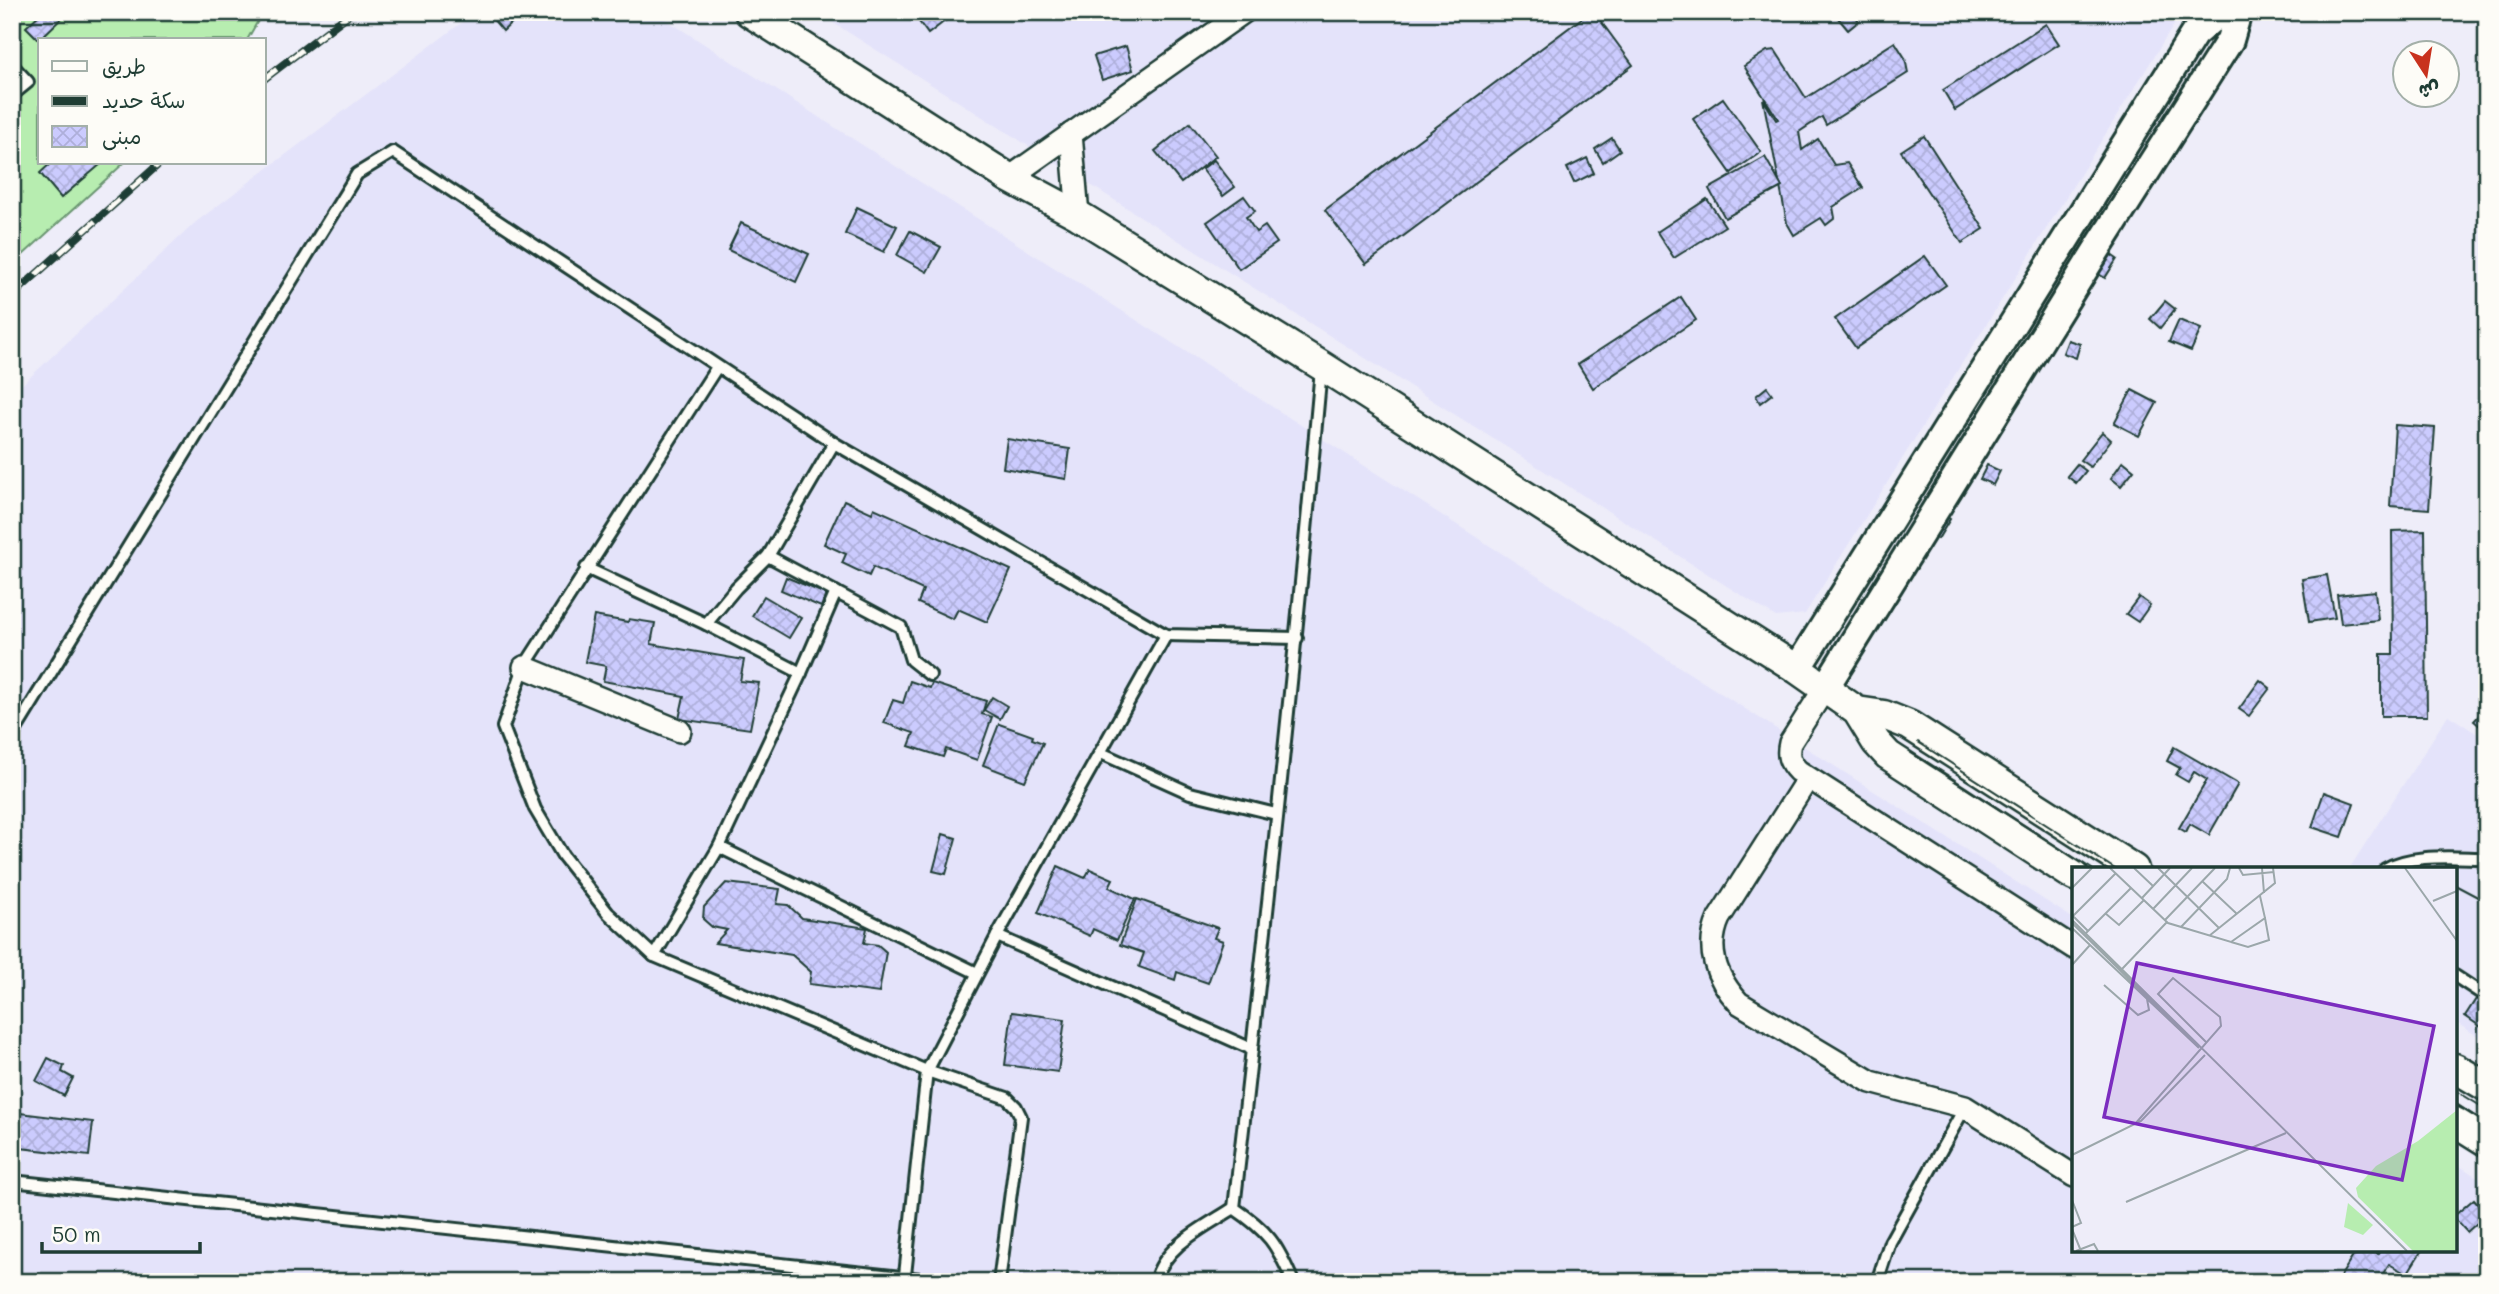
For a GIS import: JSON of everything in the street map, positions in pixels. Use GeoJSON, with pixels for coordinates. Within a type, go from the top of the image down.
{"type":"FeatureCollection","features":[{"type":"Feature","properties":{"kind":"main road"},"geometry":{"type":"LineString","coordinates":[[749,12],[1009,178],[1078,215],[1322,366],[1797,669],[1857,711],[1876,742],[1888,755],[2072,875]]}},
{"type":"Feature","properties":{"kind":"main road"},"geometry":{"type":"LineString","coordinates":[[1857,711],[1884,715],[1909,725],[2131,867]]}},
{"type":"Feature","properties":{"kind":"main road"},"geometry":{"type":"LineString","coordinates":[[2457,1069],[2487,1087]]}},
{"type":"Feature","properties":{"kind":"main road"},"geometry":{"type":"LineString","coordinates":[[2457,1123],[2487,1142]]}},
{"type":"Feature","properties":{"kind":"street"},"geometry":{"type":"LineString","coordinates":[[1009,178],[1244,12]]}},
{"type":"Feature","properties":{"kind":"street"},"geometry":{"type":"LineString","coordinates":[[1797,669],[2194,34],[2220,12]]}},
{"type":"Feature","properties":{"kind":"street"},"geometry":{"type":"LineString","coordinates":[[2072,947],[1808,778],[1791,763],[1788,753],[1790,743],[2231,40],[2238,12]]}},
{"type":"Feature","properties":{"kind":"street"},"geometry":{"type":"LineString","coordinates":[[1071,134],[1078,215]]}},
{"type":"Feature","properties":{"kind":"street"},"geometry":{"type":"LineString","coordinates":[[524,667],[680,731]]}},
{"type":"Feature","properties":{"kind":"street"},"geometry":{"type":"LineString","coordinates":[[1808,778],[1713,933],[1714,962],[1728,992],[1739,1003],[1871,1082],[1965,1107],[2072,1175]]}},
{"type":"Feature","properties":{"kind":"lane"},"geometry":{"type":"LineString","coordinates":[[12,65],[28,82],[12,95]]}},
{"type":"Feature","properties":{"kind":"lane"},"geometry":{"type":"LineString","coordinates":[[12,736],[357,174],[393,152],[834,443],[1166,635],[1297,638]]}},
{"type":"Feature","properties":{"kind":"lane"},"geometry":{"type":"LineString","coordinates":[[717,366],[524,667],[503,727],[535,809],[562,856],[608,913],[654,956],[927,1071],[1007,1098],[1016,1107],[1021,1117],[999,1282]]}},
{"type":"Feature","properties":{"kind":"lane"},"geometry":{"type":"LineString","coordinates":[[1234,1208],[1297,638],[1322,366]]}},
{"type":"Feature","properties":{"kind":"lane"},"geometry":{"type":"LineString","coordinates":[[706,624],[768,556],[834,443]]}},
{"type":"Feature","properties":{"kind":"lane"},"geometry":{"type":"LineString","coordinates":[[768,556],[901,627],[911,660],[930,675]]}},
{"type":"Feature","properties":{"kind":"lane"},"geometry":{"type":"LineString","coordinates":[[586,568],[706,624],[801,673]]}},
{"type":"Feature","properties":{"kind":"lane"},"geometry":{"type":"LineString","coordinates":[[654,956],[719,847],[836,592]]}},
{"type":"Feature","properties":{"kind":"lane"},"geometry":{"type":"LineString","coordinates":[[905,1275],[927,1071],[997,936],[1166,635]]}},
{"type":"Feature","properties":{"kind":"lane"},"geometry":{"type":"LineString","coordinates":[[1101,753],[1190,793],[1276,814]]}},
{"type":"Feature","properties":{"kind":"lane"},"geometry":{"type":"LineString","coordinates":[[719,847],[977,973]]}},
{"type":"Feature","properties":{"kind":"lane"},"geometry":{"type":"LineString","coordinates":[[2389,867],[2412,859],[2487,858]]}},
{"type":"Feature","properties":{"kind":"lane"},"geometry":{"type":"LineString","coordinates":[[997,936],[1252,1049]]}},
{"type":"Feature","properties":{"kind":"lane"},"geometry":{"type":"LineString","coordinates":[[2457,977],[2487,997]]}},
{"type":"Feature","properties":{"kind":"lane"},"geometry":{"type":"LineString","coordinates":[[1877,1282],[1891,1242],[1965,1107]]}},
{"type":"Feature","properties":{"kind":"lane"},"geometry":{"type":"LineString","coordinates":[[12,1181],[905,1275],[948,1282]]}},
{"type":"Feature","properties":{"kind":"lane"},"geometry":{"type":"LineString","coordinates":[[1155,1282],[1157,1273],[1178,1245],[1234,1208]]}},
{"type":"Feature","properties":{"kind":"lane"},"geometry":{"type":"LineString","coordinates":[[1234,1208],[1270,1236],[1293,1282]]}},
{"type":"Feature","properties":{"kind":"lane"},"geometry":{"type":"LineString","coordinates":[[2479,1282],[2487,1270]]}},
{"type":"Feature","properties":{"kind":"shaded area"},"geometry":{"type":"Polygon","coordinates":[[[476,12],[654,12],[2072,918],[2072,1252],[2457,1252],[2457,1164],[2487,1183],[2487,1282],[12,1282],[12,394],[196,222],[476,12]]]}},
{"type":"Feature","properties":{"kind":"shaded area"},"geometry":{"type":"Polygon","coordinates":[[[816,12],[2182,12],[1805,614],[1776,617],[816,12]]]}},
{"type":"Feature","properties":{"kind":"shaded area"},"geometry":{"type":"Polygon","coordinates":[[[2448,715],[2487,740],[2487,1042],[2457,1023],[2457,867],[2350,867],[2448,715]]]}},
{"type":"Feature","properties":{"kind":"green space"},"geometry":{"type":"Polygon","coordinates":[[[12,12],[263,12],[248,38],[38,38],[38,164],[123,164],[12,265],[12,12]]]}},
{"type":"Feature","properties":{"kind":"building"},"geometry":{"type":"Polygon","coordinates":[[[42,12],[68,12],[41,38],[38,39],[26,27],[42,12]]]}},
{"type":"Feature","properties":{"kind":"building"},"geometry":{"type":"Polygon","coordinates":[[[498,12],[515,12],[519,16],[503,31],[492,18],[498,12]]]}},
{"type":"Feature","properties":{"kind":"building"},"geometry":{"type":"Polygon","coordinates":[[[912,12],[947,12],[950,17],[928,34],[912,12]]]}},
{"type":"Feature","properties":{"kind":"building"},"geometry":{"type":"Polygon","coordinates":[[[1590,12],[1594,12],[1633,65],[1366,264],[1325,210],[1590,12]]]}},
{"type":"Feature","properties":{"kind":"building"},"geometry":{"type":"Polygon","coordinates":[[[1833,12],[1852,12],[1859,21],[1848,30],[1833,12]]]}},
{"type":"Feature","properties":{"kind":"building"},"geometry":{"type":"Polygon","coordinates":[[[2046,24],[2059,44],[1955,110],[1943,90],[2046,24]]]}},
{"type":"Feature","properties":{"kind":"building"},"geometry":{"type":"Polygon","coordinates":[[[1895,42],[1905,58],[1908,73],[1826,125],[1822,117],[1799,132],[1802,150],[1818,139],[1834,165],[1847,163],[1863,188],[1833,207],[1835,218],[1826,225],[1821,218],[1794,235],[1787,223],[1763,99],[1776,120],[1778,119],[1744,66],[1767,51],[1775,50],[1806,98],[1895,42]]]}},
{"type":"Feature","properties":{"kind":"building"},"geometry":{"type":"Polygon","coordinates":[[[1126,46],[1133,70],[1102,80],[1094,56],[1126,46]]]}},
{"type":"Feature","properties":{"kind":"building"},"geometry":{"type":"Polygon","coordinates":[[[1723,98],[1761,152],[1731,173],[1693,119],[1723,98]]]}},
{"type":"Feature","properties":{"kind":"building"},"geometry":{"type":"Polygon","coordinates":[[[1190,123],[1216,156],[1181,183],[1155,151],[1190,123]]]}},
{"type":"Feature","properties":{"kind":"building"},"geometry":{"type":"Polygon","coordinates":[[[1924,136],[1984,229],[1962,243],[1901,151],[1924,136]]]}},
{"type":"Feature","properties":{"kind":"building"},"geometry":{"type":"Polygon","coordinates":[[[1612,138],[1620,150],[1603,162],[1595,149],[1612,138]]]}},
{"type":"Feature","properties":{"kind":"building"},"geometry":{"type":"Polygon","coordinates":[[[1765,157],[1782,187],[1725,218],[1709,189],[1765,157]]]}},
{"type":"Feature","properties":{"kind":"building"},"geometry":{"type":"Polygon","coordinates":[[[1587,158],[1594,173],[1574,183],[1567,168],[1587,158]]]}},
{"type":"Feature","properties":{"kind":"building"},"geometry":{"type":"Polygon","coordinates":[[[1214,160],[1235,187],[1223,196],[1202,169],[1214,160]]]}},
{"type":"Feature","properties":{"kind":"building"},"geometry":{"type":"Polygon","coordinates":[[[50,164],[101,164],[61,198],[40,173],[50,164]]]}},
{"type":"Feature","properties":{"kind":"building"},"geometry":{"type":"Polygon","coordinates":[[[1244,196],[1255,211],[1246,217],[1256,232],[1265,226],[1277,243],[1239,269],[1207,222],[1244,196]]]}},
{"type":"Feature","properties":{"kind":"building"},"geometry":{"type":"Polygon","coordinates":[[[1707,199],[1725,226],[1674,258],[1657,232],[1707,199]]]}},
{"type":"Feature","properties":{"kind":"building"},"geometry":{"type":"Polygon","coordinates":[[[857,207],[897,226],[884,252],[845,234],[857,207]]]}},
{"type":"Feature","properties":{"kind":"building"},"geometry":{"type":"Polygon","coordinates":[[[741,223],[809,254],[796,282],[728,250],[741,223]]]}},
{"type":"Feature","properties":{"kind":"building"},"geometry":{"type":"Polygon","coordinates":[[[910,231],[941,247],[927,272],[897,255],[910,231]]]}},
{"type":"Feature","properties":{"kind":"building"},"geometry":{"type":"Polygon","coordinates":[[[2107,252],[2117,259],[2105,278],[2094,271],[2107,252]]]}},
{"type":"Feature","properties":{"kind":"building"},"geometry":{"type":"Polygon","coordinates":[[[1925,256],[1946,285],[1856,348],[1835,319],[1925,256]]]}},
{"type":"Feature","properties":{"kind":"building"},"geometry":{"type":"Polygon","coordinates":[[[1681,297],[1696,320],[1593,388],[1578,364],[1681,297]]]}},
{"type":"Feature","properties":{"kind":"building"},"geometry":{"type":"Polygon","coordinates":[[[2165,301],[2175,309],[2160,328],[2150,319],[2165,301]]]}},
{"type":"Feature","properties":{"kind":"building"},"geometry":{"type":"Polygon","coordinates":[[[2179,320],[2201,329],[2191,351],[2169,342],[2179,320]]]}},
{"type":"Feature","properties":{"kind":"building"},"geometry":{"type":"Polygon","coordinates":[[[2068,340],[2080,344],[2076,358],[2063,353],[2068,340]]]}},
{"type":"Feature","properties":{"kind":"building"},"geometry":{"type":"Polygon","coordinates":[[[1767,387],[1772,394],[1760,403],[1756,396],[1767,387]]]}},
{"type":"Feature","properties":{"kind":"building"},"geometry":{"type":"Polygon","coordinates":[[[2132,390],[2157,403],[2139,436],[2114,423],[2132,390]]]}},
{"type":"Feature","properties":{"kind":"building"},"geometry":{"type":"Polygon","coordinates":[[[2395,425],[2435,428],[2429,509],[2390,506],[2395,425]]]}},
{"type":"Feature","properties":{"kind":"building"},"geometry":{"type":"Polygon","coordinates":[[[2102,432],[2111,440],[2090,467],[2080,460],[2102,432]]]}},
{"type":"Feature","properties":{"kind":"building"},"geometry":{"type":"Polygon","coordinates":[[[1007,439],[1070,449],[1066,479],[1003,468],[1007,439]]]}},
{"type":"Feature","properties":{"kind":"building"},"geometry":{"type":"Polygon","coordinates":[[[2123,461],[2134,470],[2121,486],[2111,478],[2123,461]]]}},
{"type":"Feature","properties":{"kind":"building"},"geometry":{"type":"Polygon","coordinates":[[[2077,464],[2086,471],[2076,483],[2067,476],[2077,464]]]}},
{"type":"Feature","properties":{"kind":"building"},"geometry":{"type":"Polygon","coordinates":[[[1987,465],[2000,471],[1993,485],[1980,479],[1987,465]]]}},
{"type":"Feature","properties":{"kind":"building"},"geometry":{"type":"Polygon","coordinates":[[[844,500],[872,513],[874,508],[1011,570],[987,622],[958,609],[953,619],[918,603],[923,590],[873,567],[869,576],[842,563],[846,554],[824,544],[844,500]]]}},
{"type":"Feature","properties":{"kind":"building"},"geometry":{"type":"Polygon","coordinates":[[[1939,512],[1950,519],[1938,539],[1927,532],[1939,512]]]}},
{"type":"Feature","properties":{"kind":"building"},"geometry":{"type":"Polygon","coordinates":[[[2425,530],[2427,716],[2381,716],[2381,654],[2393,654],[2392,531],[2425,530]]]}},
{"type":"Feature","properties":{"kind":"building"},"geometry":{"type":"Polygon","coordinates":[[[2327,575],[2335,618],[2309,622],[2302,579],[2327,575]]]}},
{"type":"Feature","properties":{"kind":"building"},"geometry":{"type":"Polygon","coordinates":[[[786,577],[826,594],[821,607],[781,590],[786,577]]]}},
{"type":"Feature","properties":{"kind":"building"},"geometry":{"type":"Polygon","coordinates":[[[2375,591],[2378,620],[2341,624],[2337,595],[2375,591]]]}},
{"type":"Feature","properties":{"kind":"building"},"geometry":{"type":"Polygon","coordinates":[[[764,596],[801,618],[789,638],[752,616],[764,596]]]}},
{"type":"Feature","properties":{"kind":"building"},"geometry":{"type":"Polygon","coordinates":[[[2139,597],[2150,605],[2138,622],[2126,614],[2139,597]]]}},
{"type":"Feature","properties":{"kind":"building"},"geometry":{"type":"Polygon","coordinates":[[[2484,613],[2487,613],[2487,655],[2484,655],[2484,613]]]}},
{"type":"Feature","properties":{"kind":"building"},"geometry":{"type":"Polygon","coordinates":[[[594,616],[655,623],[651,644],[744,660],[740,681],[759,683],[750,729],[679,719],[684,696],[603,681],[606,666],[585,662],[594,616]]]}},
{"type":"Feature","properties":{"kind":"building"},"geometry":{"type":"Polygon","coordinates":[[[2260,680],[2270,688],[2249,716],[2239,709],[2260,680]]]}},
{"type":"Feature","properties":{"kind":"building"},"geometry":{"type":"Polygon","coordinates":[[[910,681],[930,688],[932,683],[986,701],[982,714],[992,717],[977,760],[946,749],[943,757],[909,746],[914,733],[884,723],[893,700],[903,703],[910,681]]]}},
{"type":"Feature","properties":{"kind":"building"},"geometry":{"type":"Polygon","coordinates":[[[992,697],[1007,706],[1000,719],[984,710],[992,697]]]}},
{"type":"Feature","properties":{"kind":"building"},"geometry":{"type":"Polygon","coordinates":[[[2487,709],[2487,732],[2474,721],[2487,709]]]}},
{"type":"Feature","properties":{"kind":"building"},"geometry":{"type":"Polygon","coordinates":[[[999,724],[1033,736],[1032,739],[1043,743],[1025,781],[983,765],[999,724]]]}},
{"type":"Feature","properties":{"kind":"building"},"geometry":{"type":"Polygon","coordinates":[[[2174,747],[2238,784],[2209,835],[2190,824],[2186,832],[2179,828],[2207,780],[2194,772],[2188,782],[2176,775],[2180,768],[2167,761],[2174,747]]]}},
{"type":"Feature","properties":{"kind":"building"},"geometry":{"type":"Polygon","coordinates":[[[2324,792],[2354,803],[2342,837],[2312,827],[2324,792]]]}},
{"type":"Feature","properties":{"kind":"building"},"geometry":{"type":"Polygon","coordinates":[[[943,834],[956,838],[946,874],[933,871],[943,834]]]}},
{"type":"Feature","properties":{"kind":"building"},"geometry":{"type":"Polygon","coordinates":[[[1058,866],[1085,878],[1090,869],[1113,879],[1109,887],[1135,899],[1117,940],[1093,929],[1090,936],[1038,913],[1058,866]]]}},
{"type":"Feature","properties":{"kind":"building"},"geometry":{"type":"Polygon","coordinates":[[[726,883],[780,889],[777,904],[788,905],[802,918],[867,928],[864,943],[878,945],[886,952],[879,993],[809,984],[811,972],[792,955],[715,943],[727,930],[712,927],[703,919],[704,907],[726,883]]]}},
{"type":"Feature","properties":{"kind":"building"},"geometry":{"type":"Polygon","coordinates":[[[1137,899],[1218,928],[1214,938],[1223,941],[1208,983],[1177,972],[1175,980],[1139,967],[1144,953],[1120,945],[1137,899]]]}},
{"type":"Feature","properties":{"kind":"building"},"geometry":{"type":"Polygon","coordinates":[[[2476,999],[2487,1006],[2487,1031],[2465,1016],[2476,999]]]}},
{"type":"Feature","properties":{"kind":"building"},"geometry":{"type":"Polygon","coordinates":[[[1012,1012],[1065,1019],[1058,1072],[1005,1065],[1012,1012]]]}},
{"type":"Feature","properties":{"kind":"building"},"geometry":{"type":"Polygon","coordinates":[[[48,1058],[64,1066],[62,1072],[73,1078],[64,1096],[36,1081],[48,1058]]]}},
{"type":"Feature","properties":{"kind":"building"},"geometry":{"type":"Polygon","coordinates":[[[12,1112],[93,1122],[89,1156],[12,1147],[12,1112]]]}},
{"type":"Feature","properties":{"kind":"building"},"geometry":{"type":"Polygon","coordinates":[[[2474,1199],[2487,1214],[2467,1232],[2457,1221],[2457,1213],[2474,1199]]]}},
{"type":"Feature","properties":{"kind":"building"},"geometry":{"type":"Polygon","coordinates":[[[2356,1252],[2421,1252],[2407,1274],[2389,1264],[2378,1282],[2337,1282],[2356,1252]]]}},
{"type":"Feature","properties":{"kind":"tram line"},"geometry":{"type":"LineString","coordinates":[[1918,742],[2112,867]]}},
{"type":"Feature","properties":{"kind":"tram line"},"geometry":{"type":"LineString","coordinates":[[1911,753],[2089,867]]}},
{"type":"Feature","properties":{"kind":"tram line"},"geometry":{"type":"LineString","coordinates":[[2457,886],[2487,902]]}},
{"type":"Feature","properties":{"kind":"tram line"},"geometry":{"type":"LineString","coordinates":[[2457,1091],[2487,1110]]}},
{"type":"Feature","properties":{"kind":"tram line"},"geometry":{"type":"LineString","coordinates":[[2457,1104],[2487,1124]]}},
{"type":"Feature","properties":{"kind":"railway"},"geometry":{"type":"LineString","coordinates":[[266,77],[352,12]]}},
{"type":"Feature","properties":{"kind":"railway"},"geometry":{"type":"LineString","coordinates":[[12,296],[159,164]]}}]}
